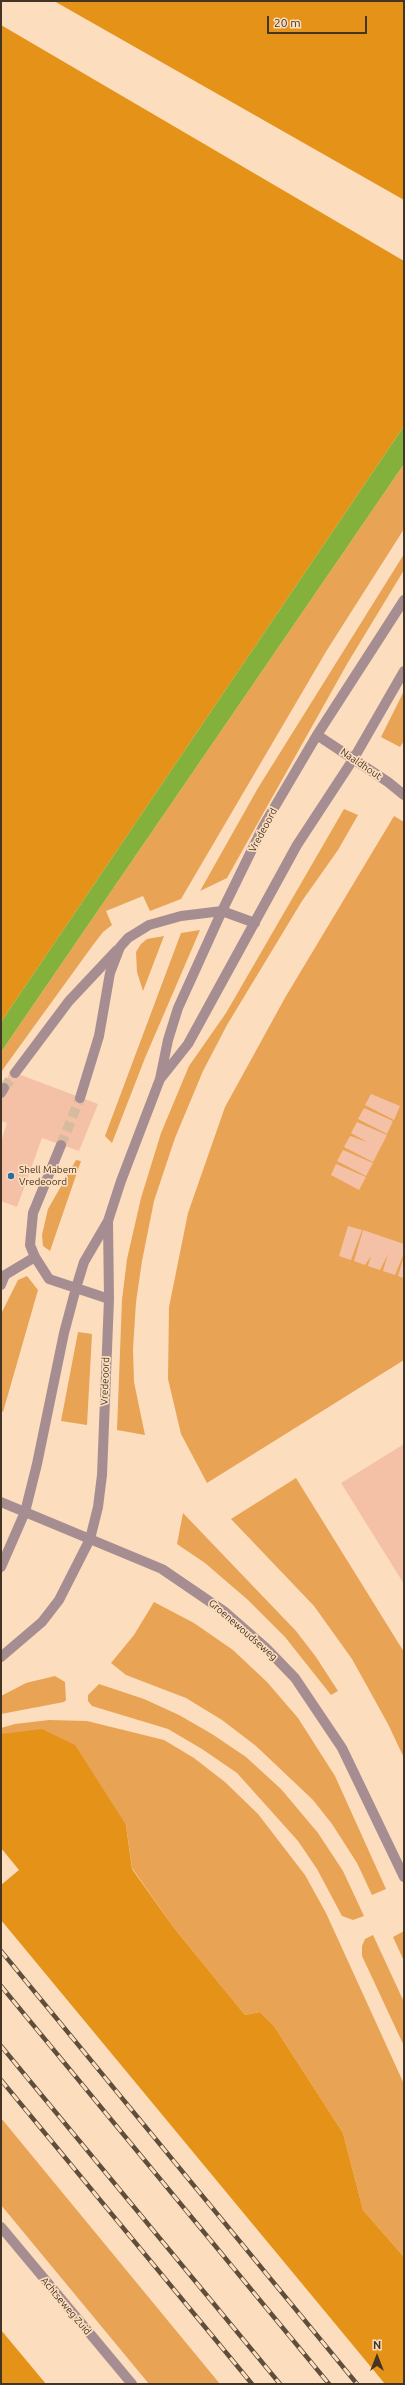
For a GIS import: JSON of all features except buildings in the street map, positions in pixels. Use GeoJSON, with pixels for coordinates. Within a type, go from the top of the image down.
{"type":"FeatureCollection","features":[{"type":"Feature","properties":{"kind":"street","name":"Vredeoord"},"geometry":{"type":"LineString","coordinates":[[1,1567],[25,1512],[38,1464],[64,1333],[84,1262],[108,1220],[121,1181],[160,1079],[168,1040],[178,1008],[222,911],[264,825],[317,735],[404,600]]}},
{"type":"Feature","properties":{"kind":"street","name":"Vredeoord"},"geometry":{"type":"LineString","coordinates":[[160,1079],[188,1044],[297,845],[354,758],[404,671]]}},
{"type":"Feature","properties":{"kind":"street","name":"Naaldhout"},"geometry":{"type":"LineString","coordinates":[[317,735],[354,758],[404,795]]}},
{"type":"Feature","properties":{"kind":"street"},"geometry":{"type":"LineString","coordinates":[[15,1073],[69,1001],[128,938],[149,925],[181,916],[222,911],[255,923]]}},
{"type":"Feature","properties":{"kind":"street"},"geometry":{"type":"LineString","coordinates":[[80,1098],[99,1036],[110,973],[120,947]]}},
{"type":"Feature","properties":{"kind":"street"},"geometry":{"type":"LineString","coordinates":[[61,1145],[33,1213],[30,1245],[35,1257],[49,1279],[109,1299]]}},
{"type":"Feature","properties":{"kind":"street","name":"Vredeoord"},"geometry":{"type":"LineString","coordinates":[[1,1657],[42,1622],[60,1600],[90,1539],[98,1507],[102,1476],[109,1299],[108,1220]]}},
{"type":"Feature","properties":{"kind":"street"},"geometry":{"type":"LineString","coordinates":[[1,1285],[3,1274],[35,1257]]}},
{"type":"Feature","properties":{"kind":"street","name":"Groenewoudseweg"},"geometry":{"type":"LineString","coordinates":[[1,1502],[137,1558],[187,1584],[225,1612],[266,1648],[295,1678],[342,1748],[404,1877]]}},
{"type":"Feature","properties":{"kind":"street","name":"Achtseweg Zuid"},"geometry":{"type":"LineString","coordinates":[[1,2228],[132,2384]]}},
{"type":"Feature","properties":{"kind":"shaded area"},"geometry":{"type":"Polygon","coordinates":[[[54,1],[404,1],[404,200],[54,1]]]}},
{"type":"Feature","properties":{"kind":"shaded area"},"geometry":{"type":"Polygon","coordinates":[[[1,25],[404,261],[404,426],[1,1022],[1,25]]]}},
{"type":"Feature","properties":{"kind":"shaded area"},"geometry":{"type":"Polygon","coordinates":[[[404,426],[404,464],[1,1052],[1,1022],[404,426]]]}},
{"type":"Feature","properties":{"kind":"shaded area"},"geometry":{"type":"Polygon","coordinates":[[[404,464],[404,529],[327,650],[181,899],[150,911],[143,896],[106,911],[112,925],[103,932],[93,945],[1,1072],[1,1052],[404,464]]]}},
{"type":"Feature","properties":{"kind":"shaded area"},"geometry":{"type":"Polygon","coordinates":[[[404,554],[404,570],[347,664],[227,878],[200,891],[258,788],[404,554]]]}},
{"type":"Feature","properties":{"kind":"shaded area"},"geometry":{"type":"Polygon","coordinates":[[[404,691],[404,741],[400,747],[381,737],[404,691]]]}},
{"type":"Feature","properties":{"kind":"shaded area"},"geometry":{"type":"Polygon","coordinates":[[[344,809],[358,815],[338,850],[302,901],[227,1025],[203,1071],[175,1138],[154,1201],[142,1261],[136,1302],[133,1349],[134,1382],[145,1435],[117,1430],[122,1300],[127,1259],[141,1198],[161,1133],[189,1066],[226,1013],[344,809]]]}},
{"type":"Feature","properties":{"kind":"shaded area"},"geometry":{"type":"Polygon","coordinates":[[[394,816],[404,822],[404,1360],[207,1483],[181,1434],[168,1379],[169,1307],[188,1213],[225,1107],[286,996],[394,816]]]}},
{"type":"Feature","properties":{"kind":"shaded area"},"geometry":{"type":"Polygon","coordinates":[[[200,930],[145,1058],[112,1143],[105,1136],[181,933],[200,930]]]}},
{"type":"Feature","properties":{"kind":"shaded area"},"geometry":{"type":"Polygon","coordinates":[[[164,936],[143,991],[137,972],[136,952],[141,944],[147,939],[164,936]]]}},
{"type":"Feature","properties":{"kind":"shaded area"},"geometry":{"type":"Polygon","coordinates":[[[76,1160],[81,1161],[50,1251],[43,1246],[42,1235],[48,1209],[76,1160]]]}},
{"type":"Feature","properties":{"kind":"shaded area"},"geometry":{"type":"Polygon","coordinates":[[[27,1276],[38,1290],[3,1412],[1,1411],[1,1314],[18,1280],[27,1276]]]}},
{"type":"Feature","properties":{"kind":"shaded area"},"geometry":{"type":"Polygon","coordinates":[[[78,1332],[92,1334],[87,1425],[61,1421],[78,1332]]]}},
{"type":"Feature","properties":{"kind":"shaded area"},"geometry":{"type":"Polygon","coordinates":[[[296,1478],[404,1652],[404,1758],[388,1724],[352,1659],[314,1606],[231,1519],[296,1478]]]}},
{"type":"Feature","properties":{"kind":"shaded area"},"geometry":{"type":"Polygon","coordinates":[[[183,1513],[296,1631],[316,1657],[338,1691],[331,1695],[285,1637],[248,1600],[205,1563],[177,1544],[183,1513]]]}},
{"type":"Feature","properties":{"kind":"shaded area"},"geometry":{"type":"Polygon","coordinates":[[[154,1602],[194,1623],[233,1650],[267,1682],[298,1718],[335,1776],[386,1889],[372,1895],[357,1863],[332,1824],[313,1800],[256,1746],[222,1720],[186,1698],[126,1675],[111,1663],[134,1635],[154,1602]]]}},
{"type":"Feature","properties":{"kind":"shaded area"},"geometry":{"type":"Polygon","coordinates":[[[55,1676],[65,1682],[66,1700],[64,1702],[1,1714],[1,1696],[26,1683],[55,1676]]]}},
{"type":"Feature","properties":{"kind":"shaded area"},"geometry":{"type":"Polygon","coordinates":[[[99,1684],[144,1699],[179,1715],[212,1734],[246,1757],[281,1789],[318,1833],[343,1871],[364,1916],[353,1920],[342,1916],[317,1869],[298,1841],[237,1773],[202,1749],[168,1729],[92,1706],[88,1701],[88,1695],[99,1684]]]}},
{"type":"Feature","properties":{"kind":"shaded area"},"geometry":{"type":"Polygon","coordinates":[[[49,1720],[87,1721],[164,1740],[194,1758],[225,1782],[258,1814],[305,1875],[326,1913],[404,2084],[404,2257],[363,2210],[343,2133],[274,2026],[260,2012],[245,2015],[174,1928],[132,1868],[126,1825],[1,1734],[1,1728],[15,1724],[49,1720]]]}},
{"type":"Feature","properties":{"kind":"shaded area"},"geometry":{"type":"Polygon","coordinates":[[[42,1729],[75,1745],[126,1825],[132,1869],[174,1928],[245,2015],[260,2012],[274,2026],[343,2133],[363,2210],[404,2257],[404,2384],[385,2384],[1,1920],[1,1885],[19,1870],[1,1848],[1,1734],[42,1729]]]}},
{"type":"Feature","properties":{"kind":"shaded area"},"geometry":{"type":"Polygon","coordinates":[[[404,1931],[404,1961],[393,1937],[404,1931]]]}},
{"type":"Feature","properties":{"kind":"shaded area"},"geometry":{"type":"Polygon","coordinates":[[[373,1935],[404,2002],[404,2046],[362,1956],[362,1946],[365,1939],[373,1935]]]}},
{"type":"Feature","properties":{"kind":"shaded area"},"geometry":{"type":"Polygon","coordinates":[[[1,2118],[220,2384],[149,2384],[1,2205],[1,2118]]]}},
{"type":"Feature","properties":{"kind":"shaded area"},"geometry":{"type":"Polygon","coordinates":[[[1,2330],[46,2384],[1,2384],[1,2330]]]}},
{"type":"Feature","properties":{"kind":"tunnel"},"geometry":{"type":"LineString","coordinates":[[4,1088],[15,1073]]}},
{"type":"Feature","properties":{"kind":"tunnel"},"geometry":{"type":"LineString","coordinates":[[61,1145],[80,1098]]}},
{"type":"Feature","properties":{"kind":"railway"},"geometry":{"type":"LineString","coordinates":[[1,1951],[357,2384]]}},
{"type":"Feature","properties":{"kind":"railway"},"geometry":{"type":"LineString","coordinates":[[1,1986],[329,2384]]}},
{"type":"Feature","properties":{"kind":"railway"},"geometry":{"type":"LineString","coordinates":[[1,2046],[280,2384]]}},
{"type":"Feature","properties":{"kind":"railway"},"geometry":{"type":"LineString","coordinates":[[1,2080],[252,2384]]}},
{"type":"Feature","properties":{"kind":"place","name":"Shell Mabem Vredeoord"},"geometry":{"type":"Point","coordinates":[11,1176]}}]}
